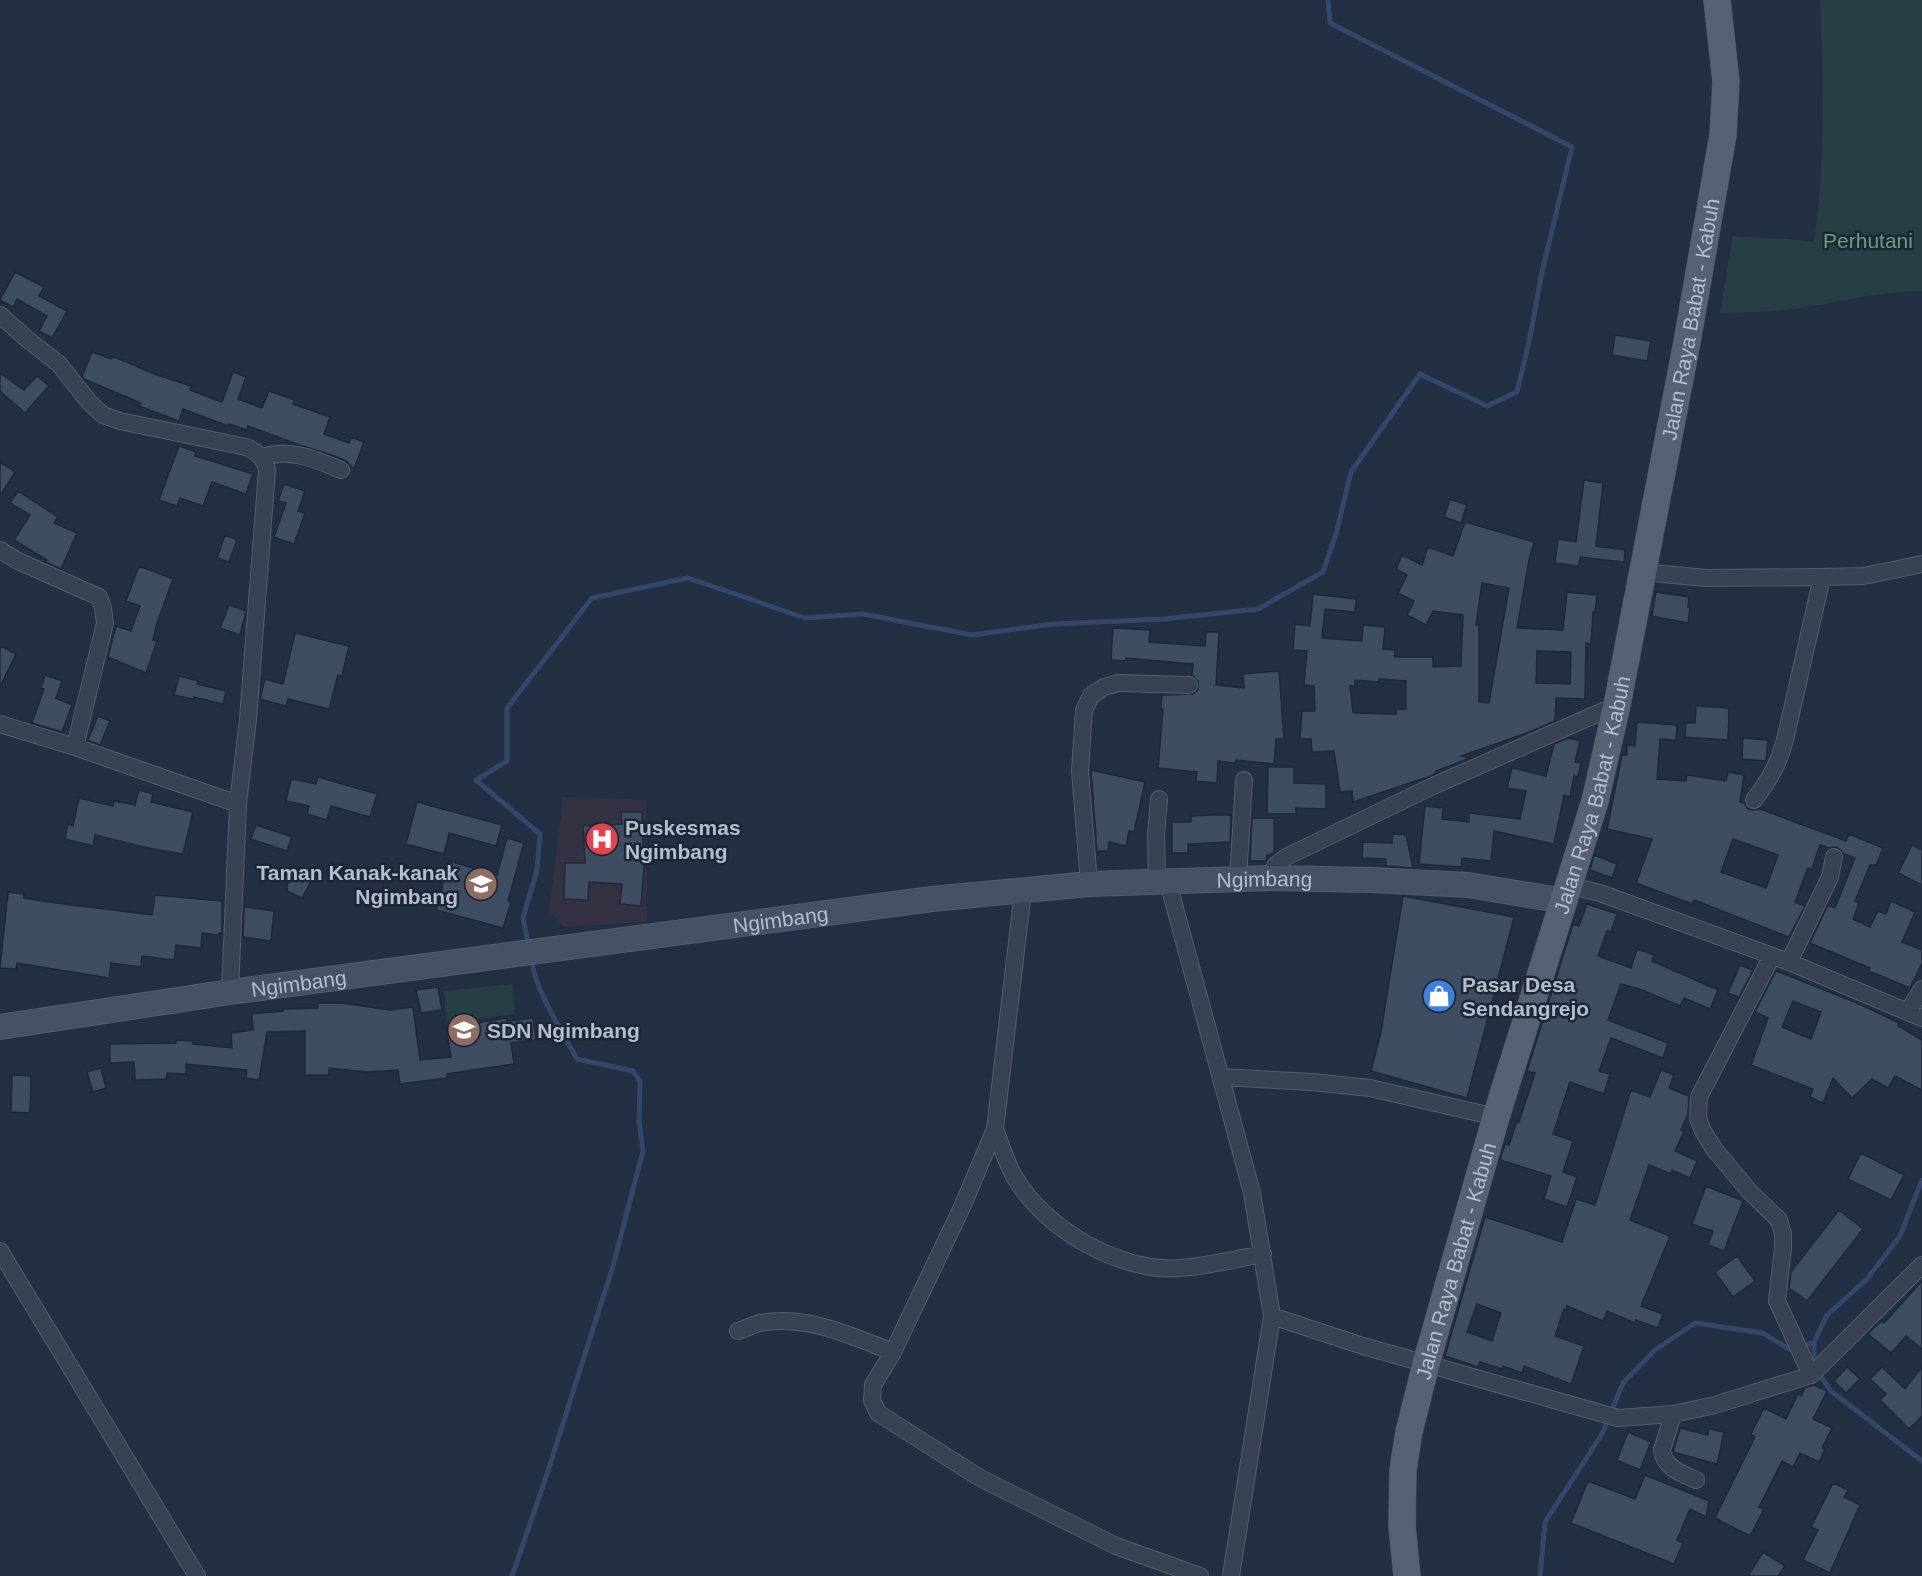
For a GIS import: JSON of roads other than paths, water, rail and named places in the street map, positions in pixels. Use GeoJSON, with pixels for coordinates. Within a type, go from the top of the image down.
{"type":"FeatureCollection","features":[{"type":"Feature","properties":{"kind":"main road","name":"Jalan Raya Babat - Kabuh"},"geometry":{"type":"LineString","coordinates":[[1407,1576],[1402,1526],[1404,1470],[1409,1432],[1496,1117],[1595,801],[1617,705],[1687,342],[1723,135],[1726,82],[1717,0]]}},
{"type":"Feature","properties":{"kind":"street"},"geometry":{"type":"LineString","coordinates":[[0,315],[59,364],[89,402],[103,415],[120,422],[246,447],[262,457],[267,470],[250,695],[238,804],[230,992]]}},
{"type":"Feature","properties":{"kind":"street"},"geometry":{"type":"LineString","coordinates":[[262,457],[275,453],[307,456],[341,470]]}},
{"type":"Feature","properties":{"kind":"street"},"geometry":{"type":"LineString","coordinates":[[0,550],[18,561],[99,597],[101,600],[105,623],[75,747]]}},
{"type":"Feature","properties":{"kind":"street"},"geometry":{"type":"LineString","coordinates":[[1642,572],[1706,578],[1864,576],[1922,564]]}},
{"type":"Feature","properties":{"kind":"street"},"geometry":{"type":"LineString","coordinates":[[1754,800],[1778,764],[1822,577]]}},
{"type":"Feature","properties":{"kind":"street"},"geometry":{"type":"LineString","coordinates":[[1089,884],[1080,771],[1084,711],[1091,696],[1104,687],[1119,683],[1188,685]]}},
{"type":"Feature","properties":{"kind":"street"},"geometry":{"type":"LineString","coordinates":[[1270,878],[1275,866],[1286,856],[1433,786],[1617,705]]}},
{"type":"Feature","properties":{"kind":"street"},"geometry":{"type":"LineString","coordinates":[[0,724],[75,747],[238,804]]}},
{"type":"Feature","properties":{"kind":"street"},"geometry":{"type":"LineString","coordinates":[[1238,879],[1244,780]]}},
{"type":"Feature","properties":{"kind":"street"},"geometry":{"type":"LineString","coordinates":[[1159,799],[1156,835],[1162,882],[1221,1077],[1252,1193],[1272,1316],[1231,1576]]}},
{"type":"Feature","properties":{"kind":"street"},"geometry":{"type":"LineString","coordinates":[[1789,962],[1830,877],[1834,857]]}},
{"type":"Feature","properties":{"kind":"street","name":"Ngimbang"},"geometry":{"type":"LineString","coordinates":[[0,1027],[230,992],[932,899],[1089,884],[1270,878],[1372,880],[1468,885],[1567,894]]}},
{"type":"Feature","properties":{"kind":"street"},"geometry":{"type":"LineString","coordinates":[[1023,891],[995,1129],[963,1205],[893,1352],[873,1385],[872,1400],[878,1413],[980,1478],[1116,1546],[1200,1576]]}},
{"type":"Feature","properties":{"kind":"street"},"geometry":{"type":"LineString","coordinates":[[1567,894],[1599,892],[1789,962],[1915,1014],[1922,989]]}},
{"type":"Feature","properties":{"kind":"street"},"geometry":{"type":"LineString","coordinates":[[1772,956],[1699,1097],[1698,1118],[1702,1131],[1714,1149],[1750,1192],[1779,1220],[1783,1241],[1777,1301],[1813,1370]]}},
{"type":"Feature","properties":{"kind":"street"},"geometry":{"type":"LineString","coordinates":[[1221,1077],[1370,1088],[1496,1117]]}},
{"type":"Feature","properties":{"kind":"street"},"geometry":{"type":"LineString","coordinates":[[995,1129],[1014,1176],[1041,1211],[1066,1232],[1112,1256],[1142,1267],[1180,1268],[1263,1254]]}},
{"type":"Feature","properties":{"kind":"street"},"geometry":{"type":"LineString","coordinates":[[0,1251],[197,1576]]}},
{"type":"Feature","properties":{"kind":"street"},"geometry":{"type":"LineString","coordinates":[[1272,1316],[1426,1364],[1618,1418],[1673,1414],[1716,1405],[1813,1370],[1919,1274]]}},
{"type":"Feature","properties":{"kind":"street"},"geometry":{"type":"LineString","coordinates":[[738,1331],[760,1323],[780,1321],[811,1323],[893,1352]]}},
{"type":"Feature","properties":{"kind":"street"},"geometry":{"type":"LineString","coordinates":[[1673,1414],[1662,1455],[1673,1469],[1696,1479]]}},
{"type":"Feature","properties":{"kind":"waterway"},"geometry":{"type":"LineString","coordinates":[[529,948],[523,918],[537,870],[540,834],[476,780],[507,761],[507,708],[592,598],[688,578],[805,618],[863,614],[972,635],[1054,624],[1164,619],[1258,609],[1323,572],[1336,534],[1351,472],[1420,374],[1487,406],[1517,392],[1542,272],[1572,147],[1330,23],[1328,0]]}},
{"type":"Feature","properties":{"kind":"waterway"},"geometry":{"type":"LineString","coordinates":[[512,1576],[613,1266],[643,1151],[639,1122],[640,1081],[633,1071],[577,1059],[544,999],[531,960]]}},
{"type":"Feature","properties":{"kind":"waterway"},"geometry":{"type":"LineString","coordinates":[[1922,1180],[1900,1236],[1867,1279],[1827,1315],[1814,1342],[1814,1362],[1831,1391],[1922,1461]]}},
{"type":"Feature","properties":{"kind":"waterway"},"geometry":{"type":"LineString","coordinates":[[1540,1576],[1545,1522],[1602,1434],[1623,1383],[1655,1350],[1695,1323],[1763,1333],[1792,1351],[1814,1342]]}},
{"type":"Feature","properties":{"kind":"place","name":"Puskesmas Ngimbang"},"geometry":{"type":"Point","coordinates":[602,839]}},
{"type":"Feature","properties":{"kind":"place","name":"Taman Kanak-kanak Ngimbang"},"geometry":{"type":"Point","coordinates":[481,884]}},
{"type":"Feature","properties":{"kind":"place","name":"Pasar Desa Sendangrejo"},"geometry":{"type":"Point","coordinates":[1439,996]}},
{"type":"Feature","properties":{"kind":"place","name":"SDN Ngimbang"},"geometry":{"type":"Point","coordinates":[464,1030]}},
{"type":"Feature","properties":{"kind":"park label","name":"Perhutani"},"geometry":{"type":"Point","coordinates":[1868,240]}}]}
